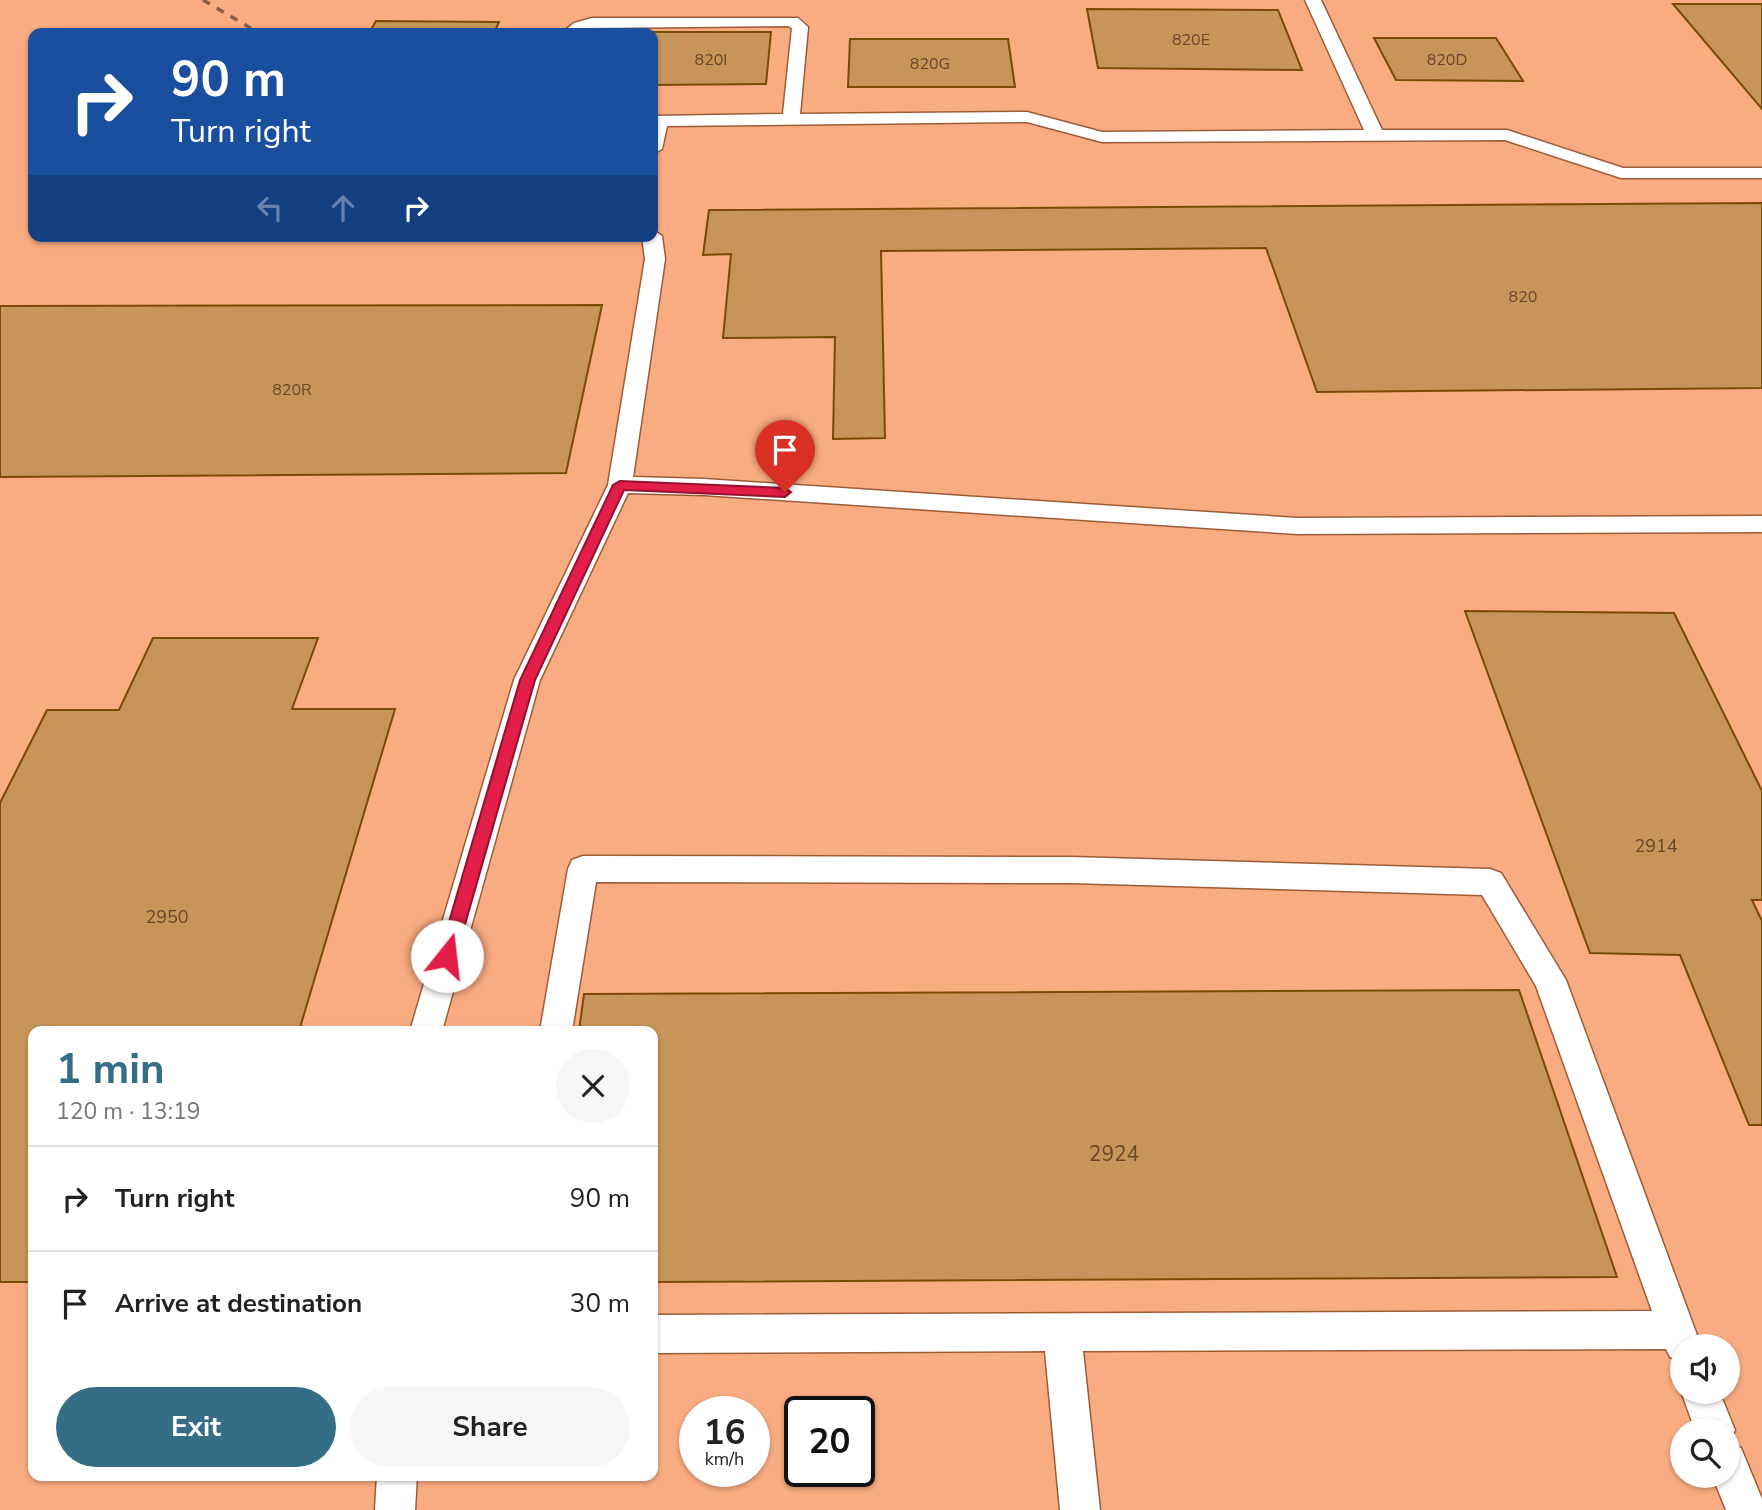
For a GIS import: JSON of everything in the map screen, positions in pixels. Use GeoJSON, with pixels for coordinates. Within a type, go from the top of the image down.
{"type":"FeatureCollection","features":[{"type":"Feature","properties":{"kind":"lane"},"geometry":{"type":"LineString","coordinates":[[1313,0],[1375,135]]}},
{"type":"Feature","properties":{"kind":"lane"},"geometry":{"type":"LineString","coordinates":[[577,28],[592,23],[792,22],[800,27],[791,120]]}},
{"type":"Feature","properties":{"kind":"lane"},"geometry":{"type":"LineString","coordinates":[[658,121],[1027,117],[1102,137],[1507,135],[1621,173],[1762,173]]}},
{"type":"Feature","properties":{"kind":"lane"},"geometry":{"type":"LineString","coordinates":[[427,1026],[527,680],[620,485],[655,259],[653,242]]}},
{"type":"Feature","properties":{"kind":"lane"},"geometry":{"type":"LineString","coordinates":[[620,485],[704,487],[1297,526],[1762,524]]}},
{"type":"Feature","properties":{"kind":"lane"},"geometry":{"type":"LineString","coordinates":[[557,1026],[583,869],[1071,870],[1490,882],[1550,980],[1679,1334]]}},
{"type":"Feature","properties":{"kind":"lane"},"geometry":{"type":"LineString","coordinates":[[1062,1332],[1080,1510]]}},
{"type":"Feature","properties":{"kind":"lane"},"geometry":{"type":"LineString","coordinates":[[658,1334],[1062,1332],[1670,1338]]}},
{"type":"Feature","properties":{"kind":"lane"},"geometry":{"type":"LineString","coordinates":[[395,1510],[397,1481]]}},
{"type":"Feature","properties":{"kind":"lane"},"geometry":{"type":"LineString","coordinates":[[1737,1488],[1746,1510]]}},
{"type":"Feature","properties":{"kind":"shaded area"},"geometry":{"type":"Polygon","coordinates":[[[0,0],[1762,0],[1762,1510],[0,1510],[0,0]]]}},
{"type":"Feature","properties":{"kind":"building"},"geometry":{"type":"Polygon","coordinates":[[[1673,4],[1762,4],[1762,109],[1673,4]]]}},
{"type":"Feature","properties":{"kind":"building"},"geometry":{"type":"Polygon","coordinates":[[[1087,9],[1278,10],[1302,70],[1098,68],[1087,9]]]}},
{"type":"Feature","properties":{"kind":"building"},"geometry":{"type":"Polygon","coordinates":[[[376,21],[499,22],[496,28],[372,28],[376,21]]]}},
{"type":"Feature","properties":{"kind":"building"},"geometry":{"type":"Polygon","coordinates":[[[658,32],[771,32],[766,84],[658,85],[658,32]]]}},
{"type":"Feature","properties":{"kind":"building"},"geometry":{"type":"Polygon","coordinates":[[[1374,38],[1496,38],[1523,81],[1396,80],[1374,38]]]}},
{"type":"Feature","properties":{"kind":"building"},"geometry":{"type":"Polygon","coordinates":[[[850,39],[1008,39],[1015,87],[848,87],[850,39]]]}},
{"type":"Feature","properties":{"kind":"building"},"geometry":{"type":"Polygon","coordinates":[[[1762,203],[1762,388],[1317,392],[1266,248],[881,251],[885,438],[833,439],[835,337],[723,338],[731,254],[703,255],[709,210],[1762,203]]]}},
{"type":"Feature","properties":{"kind":"building"},"geometry":{"type":"Polygon","coordinates":[[[602,305],[566,473],[0,477],[0,306],[602,305]]]}},
{"type":"Feature","properties":{"kind":"building"},"geometry":{"type":"Polygon","coordinates":[[[1465,611],[1674,613],[1762,791],[1762,900],[1752,900],[1762,921],[1762,1125],[1749,1125],[1680,955],[1590,953],[1465,611]]]}},
{"type":"Feature","properties":{"kind":"building"},"geometry":{"type":"Polygon","coordinates":[[[153,638],[318,638],[292,709],[395,709],[300,1026],[28,1026],[28,1282],[0,1282],[0,803],[47,710],[119,710],[153,638]]]}},
{"type":"Feature","properties":{"kind":"building"},"geometry":{"type":"Polygon","coordinates":[[[1519,990],[1617,1277],[658,1282],[658,1026],[580,1026],[584,994],[1519,990]]]}},
{"type":"Feature","properties":{"kind":"railway"},"geometry":{"type":"LineString","coordinates":[[203,0],[251,28]]}},
{"type":"Feature","properties":{"kind":"route"},"geometry":{"type":"LineString","coordinates":[[447,956],[527,680],[620,485],[785,492]]}}]}
